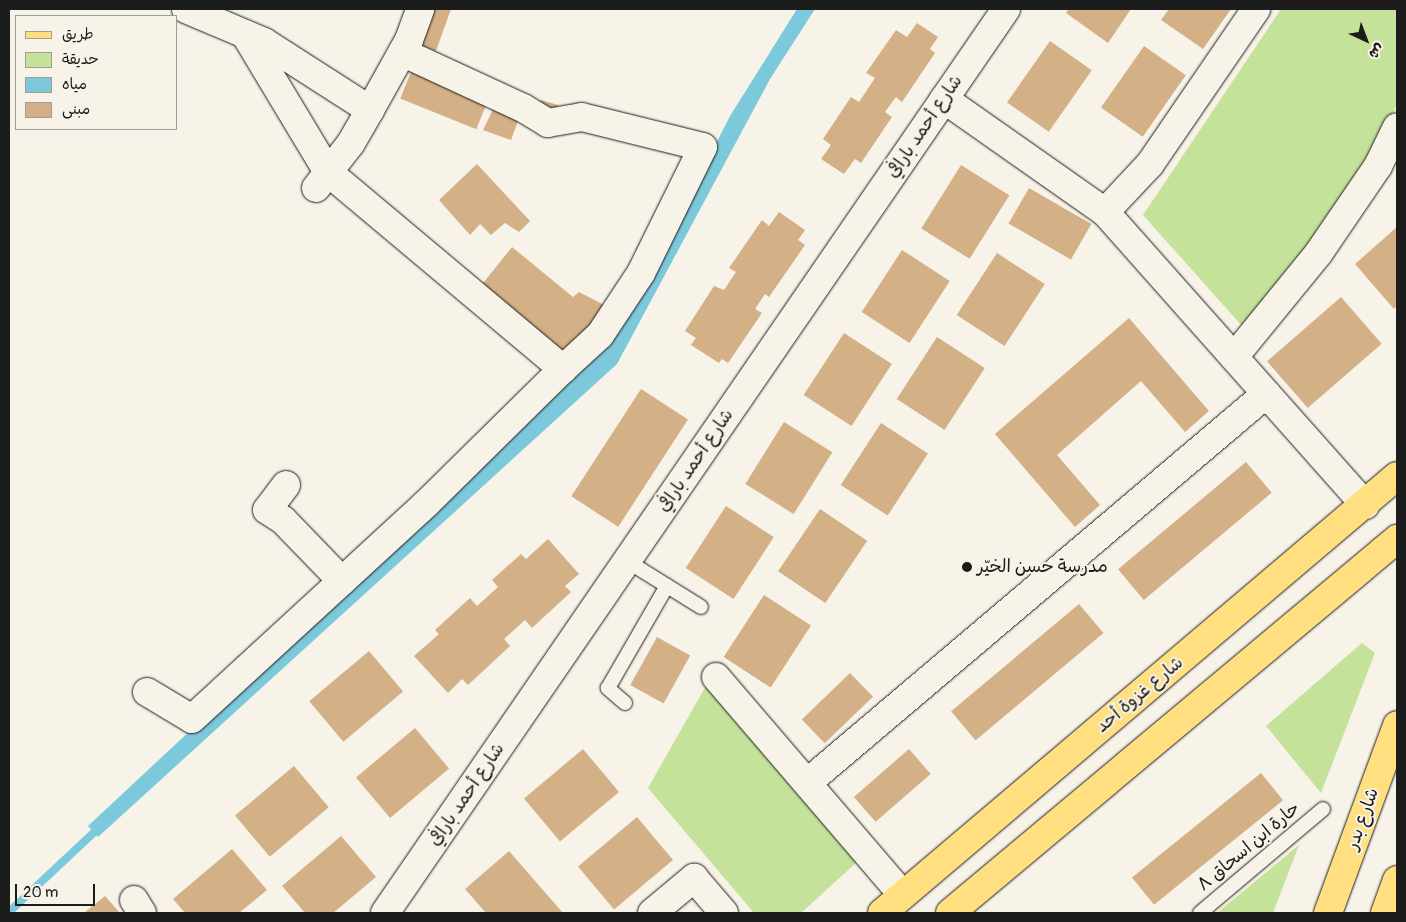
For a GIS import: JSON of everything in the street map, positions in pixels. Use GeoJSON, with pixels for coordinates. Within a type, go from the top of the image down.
{"type":"FeatureCollection","features":[{"type":"Feature","properties":{"kind":"main road","name":"شارع غزوة أحد"},"geometry":{"type":"LineString","coordinates":[[882,913],[1397,476]]}},
{"type":"Feature","properties":{"kind":"main road"},"geometry":{"type":"LineString","coordinates":[[950,913],[1356,571],[1397,539]]}},
{"type":"Feature","properties":{"kind":"main road"},"geometry":{"type":"LineString","coordinates":[[1356,571],[1397,566]]}},
{"type":"Feature","properties":{"kind":"main road","name":"شارع بدر"},"geometry":{"type":"LineString","coordinates":[[1328,913],[1397,725]]}},
{"type":"Feature","properties":{"kind":"main road"},"geometry":{"type":"LineString","coordinates":[[1385,913],[1397,880]]}},
{"type":"Feature","properties":{"kind":"street"},"geometry":{"type":"LineString","coordinates":[[186,9],[264,42],[370,110]]}},
{"type":"Feature","properties":{"kind":"street"},"geometry":{"type":"LineString","coordinates":[[322,180],[351,144],[402,52],[420,9]]}},
{"type":"Feature","properties":{"kind":"street","name":"شارع أحمد بارافي"},"geometry":{"type":"LineString","coordinates":[[386,913],[1006,9]]}},
{"type":"Feature","properties":{"kind":"street"},"geometry":{"type":"LineString","coordinates":[[1105,212],[1150,164],[1256,9]]}},
{"type":"Feature","properties":{"kind":"street"},"geometry":{"type":"LineString","coordinates":[[245,34],[322,180],[563,369]]}},
{"type":"Feature","properties":{"kind":"street"},"geometry":{"type":"LineString","coordinates":[[147,692],[192,718],[342,581],[600,335],[642,273],[703,147],[582,117],[548,124],[523,108],[402,52]]}},
{"type":"Feature","properties":{"kind":"street"},"geometry":{"type":"LineString","coordinates":[[944,99],[1105,212],[1365,505]]}},
{"type":"Feature","properties":{"kind":"street"},"geometry":{"type":"LineString","coordinates":[[1234,357],[1318,254],[1378,166],[1397,127]]}},
{"type":"Feature","properties":{"kind":"street"},"geometry":{"type":"LineString","coordinates":[[808,783],[1266,394]]}},
{"type":"Feature","properties":{"kind":"street"},"geometry":{"type":"LineString","coordinates":[[286,485],[266,510],[283,520],[342,581]]}},
{"type":"Feature","properties":{"kind":"street"},"geometry":{"type":"LineString","coordinates":[[716,677],[903,895]]}},
{"type":"Feature","properties":{"kind":"street"},"geometry":{"type":"LineString","coordinates":[[652,913],[694,878],[724,913]]}},
{"type":"Feature","properties":{"kind":"lane"},"geometry":{"type":"LineString","coordinates":[[627,561],[701,607]]}},
{"type":"Feature","properties":{"kind":"lane"},"geometry":{"type":"LineString","coordinates":[[626,703],[608,688],[667,586]]}},
{"type":"Feature","properties":{"kind":"lane","name":"حارة ابن اسحاق ٨"},"geometry":{"type":"LineString","coordinates":[[1200,913],[1323,810]]}},
{"type":"Feature","properties":{"kind":"green space"},"geometry":{"type":"Polygon","coordinates":[[[1281,9],[1397,9],[1397,104],[1381,138],[1325,226],[1242,326],[1143,215],[1281,9]]]}},
{"type":"Feature","properties":{"kind":"green space"},"geometry":{"type":"Polygon","coordinates":[[[1362,643],[1375,653],[1321,793],[1266,726],[1362,643]]]}},
{"type":"Feature","properties":{"kind":"green space"},"geometry":{"type":"Polygon","coordinates":[[[707,684],[857,862],[801,913],[754,913],[648,788],[707,684]]]}},
{"type":"Feature","properties":{"kind":"green space"},"geometry":{"type":"Polygon","coordinates":[[[1299,845],[1273,913],[1217,913],[1299,845]]]}},
{"type":"Feature","properties":{"kind":"water"},"geometry":{"type":"Polygon","coordinates":[[[797,9],[815,9],[770,79],[617,364],[98,837],[88,826],[269,657],[646,281],[730,116],[797,9]]]}},
{"type":"Feature","properties":{"kind":"building"},"geometry":{"type":"Polygon","coordinates":[[[433,9],[451,9],[436,51],[420,46],[433,9]]]}},
{"type":"Feature","properties":{"kind":"building"},"geometry":{"type":"Polygon","coordinates":[[[1069,9],[1131,9],[1108,43],[1066,13],[1069,9]]]}},
{"type":"Feature","properties":{"kind":"building"},"geometry":{"type":"Polygon","coordinates":[[[1169,9],[1231,9],[1203,49],[1161,20],[1169,9]]]}},
{"type":"Feature","properties":{"kind":"building"},"geometry":{"type":"Polygon","coordinates":[[[917,23],[938,37],[930,49],[935,53],[902,102],[896,97],[885,112],[892,117],[861,163],[855,159],[844,174],[821,159],[831,145],[823,139],[851,97],[859,102],[875,78],[866,73],[896,30],[907,37],[917,23]]]}},
{"type":"Feature","properties":{"kind":"building"},"geometry":{"type":"Polygon","coordinates":[[[1050,41],[1092,70],[1049,132],[1007,102],[1050,41]]]}},
{"type":"Feature","properties":{"kind":"building"},"geometry":{"type":"Polygon","coordinates":[[[1144,46],[1186,75],[1143,137],[1101,107],[1144,46]]]}},
{"type":"Feature","properties":{"kind":"building"},"geometry":{"type":"Polygon","coordinates":[[[413,67],[489,98],[476,129],[400,99],[413,67]]]}},
{"type":"Feature","properties":{"kind":"building"},"geometry":{"type":"Polygon","coordinates":[[[541,100],[558,105],[557,115],[537,112],[541,100]]]}},
{"type":"Feature","properties":{"kind":"building"},"geometry":{"type":"Polygon","coordinates":[[[497,101],[521,113],[511,140],[483,130],[497,101]]]}},
{"type":"Feature","properties":{"kind":"building"},"geometry":{"type":"Polygon","coordinates":[[[477,164],[530,221],[519,232],[505,223],[491,235],[480,224],[470,235],[439,200],[477,164]]]}},
{"type":"Feature","properties":{"kind":"building"},"geometry":{"type":"Polygon","coordinates":[[[961,165],[1009,195],[970,259],[921,229],[961,165]]]}},
{"type":"Feature","properties":{"kind":"building"},"geometry":{"type":"Polygon","coordinates":[[[1029,188],[1091,224],[1071,260],[1008,224],[1029,188]]]}},
{"type":"Feature","properties":{"kind":"building"},"geometry":{"type":"Polygon","coordinates":[[[779,212],[805,230],[798,240],[805,245],[769,297],[765,294],[755,309],[762,313],[728,363],[722,359],[719,363],[691,345],[696,338],[685,331],[714,286],[724,290],[736,272],[729,268],[762,220],[769,226],[779,212]]]}},
{"type":"Feature","properties":{"kind":"building"},"geometry":{"type":"Polygon","coordinates":[[[1397,227],[1397,306],[1394,309],[1355,264],[1397,227]]]}},
{"type":"Feature","properties":{"kind":"building"},"geometry":{"type":"Polygon","coordinates":[[[512,247],[573,297],[579,292],[608,307],[587,332],[555,355],[476,292],[512,247]]]}},
{"type":"Feature","properties":{"kind":"building"},"geometry":{"type":"Polygon","coordinates":[[[902,250],[950,281],[910,343],[862,312],[902,250]]]}},
{"type":"Feature","properties":{"kind":"building"},"geometry":{"type":"Polygon","coordinates":[[[997,253],[1045,284],[1005,346],[957,315],[997,253]]]}},
{"type":"Feature","properties":{"kind":"building"},"geometry":{"type":"Polygon","coordinates":[[[1341,297],[1382,344],[1308,408],[1267,361],[1341,297]]]}},
{"type":"Feature","properties":{"kind":"building"},"geometry":{"type":"Polygon","coordinates":[[[1129,318],[1209,411],[1185,432],[1141,381],[1057,455],[1100,505],[1075,527],[995,434],[1129,318]]]}},
{"type":"Feature","properties":{"kind":"building"},"geometry":{"type":"Polygon","coordinates":[[[844,333],[892,364],[852,426],[804,395],[844,333]]]}},
{"type":"Feature","properties":{"kind":"building"},"geometry":{"type":"Polygon","coordinates":[[[937,337],[985,368],[945,430],[897,399],[937,337]]]}},
{"type":"Feature","properties":{"kind":"building"},"geometry":{"type":"Polygon","coordinates":[[[641,389],[688,419],[618,527],[571,496],[641,389]]]}},
{"type":"Feature","properties":{"kind":"building"},"geometry":{"type":"Polygon","coordinates":[[[784,422],[832,452],[794,514],[745,484],[784,422]]]}},
{"type":"Feature","properties":{"kind":"building"},"geometry":{"type":"Polygon","coordinates":[[[881,423],[928,453],[888,516],[841,485],[881,423]]]}},
{"type":"Feature","properties":{"kind":"building"},"geometry":{"type":"Polygon","coordinates":[[[1246,462],[1272,493],[1144,600],[1118,569],[1246,462]]]}},
{"type":"Feature","properties":{"kind":"building"},"geometry":{"type":"Polygon","coordinates":[[[726,506],[774,537],[734,599],[686,568],[726,506]]]}},
{"type":"Feature","properties":{"kind":"building"},"geometry":{"type":"Polygon","coordinates":[[[820,509],[867,541],[825,603],[778,571],[820,509]]]}},
{"type":"Feature","properties":{"kind":"building"},"geometry":{"type":"Polygon","coordinates":[[[548,539],[579,574],[565,586],[571,592],[532,628],[525,620],[504,639],[510,646],[468,685],[462,679],[448,693],[414,656],[439,634],[435,630],[470,598],[477,606],[498,587],[492,580],[521,554],[526,559],[548,539]]]}},
{"type":"Feature","properties":{"kind":"building"},"geometry":{"type":"Polygon","coordinates":[[[764,595],[811,625],[771,688],[724,657],[764,595]]]}},
{"type":"Feature","properties":{"kind":"building"},"geometry":{"type":"Polygon","coordinates":[[[1079,604],[1103,633],[975,740],[951,711],[1079,604]]]}},
{"type":"Feature","properties":{"kind":"building"},"geometry":{"type":"Polygon","coordinates":[[[657,637],[690,655],[664,704],[630,685],[657,637]]]}},
{"type":"Feature","properties":{"kind":"building"},"geometry":{"type":"Polygon","coordinates":[[[369,651],[403,692],[343,742],[309,701],[369,651]]]}},
{"type":"Feature","properties":{"kind":"building"},"geometry":{"type":"Polygon","coordinates":[[[850,673],[873,697],[825,743],[802,720],[850,673]]]}},
{"type":"Feature","properties":{"kind":"building"},"geometry":{"type":"Polygon","coordinates":[[[415,728],[449,769],[390,818],[356,777],[415,728]]]}},
{"type":"Feature","properties":{"kind":"building"},"geometry":{"type":"Polygon","coordinates":[[[583,749],[619,792],[560,841],[524,798],[583,749]]]}},
{"type":"Feature","properties":{"kind":"building"},"geometry":{"type":"Polygon","coordinates":[[[909,749],[931,774],[876,822],[854,797],[909,749]]]}},
{"type":"Feature","properties":{"kind":"building"},"geometry":{"type":"Polygon","coordinates":[[[294,766],[329,807],[270,857],[235,815],[294,766]]]}},
{"type":"Feature","properties":{"kind":"building"},"geometry":{"type":"Polygon","coordinates":[[[1261,773],[1283,800],[1154,905],[1132,877],[1261,773]]]}},
{"type":"Feature","properties":{"kind":"building"},"geometry":{"type":"Polygon","coordinates":[[[637,817],[673,860],[614,909],[578,866],[637,817]]]}},
{"type":"Feature","properties":{"kind":"building"},"geometry":{"type":"Polygon","coordinates":[[[341,836],[376,877],[333,913],[305,913],[282,886],[341,836]]]}},
{"type":"Feature","properties":{"kind":"building"},"geometry":{"type":"Polygon","coordinates":[[[232,849],[267,890],[239,913],[185,913],[173,899],[232,849]]]}},
{"type":"Feature","properties":{"kind":"building"},"geometry":{"type":"Polygon","coordinates":[[[509,851],[563,913],[486,913],[465,889],[509,851]]]}},
{"type":"Feature","properties":{"kind":"building"},"geometry":{"type":"Polygon","coordinates":[[[105,896],[120,913],[84,913],[105,896]]]}},
{"type":"Feature","properties":{"kind":"waterway"},"geometry":{"type":"LineString","coordinates":[[9,912],[101,826]]}},
{"type":"Feature","properties":{"kind":"place","name":"مدرسة حسن الخيّر"},"geometry":{"type":"Point","coordinates":[967,567]}}]}
